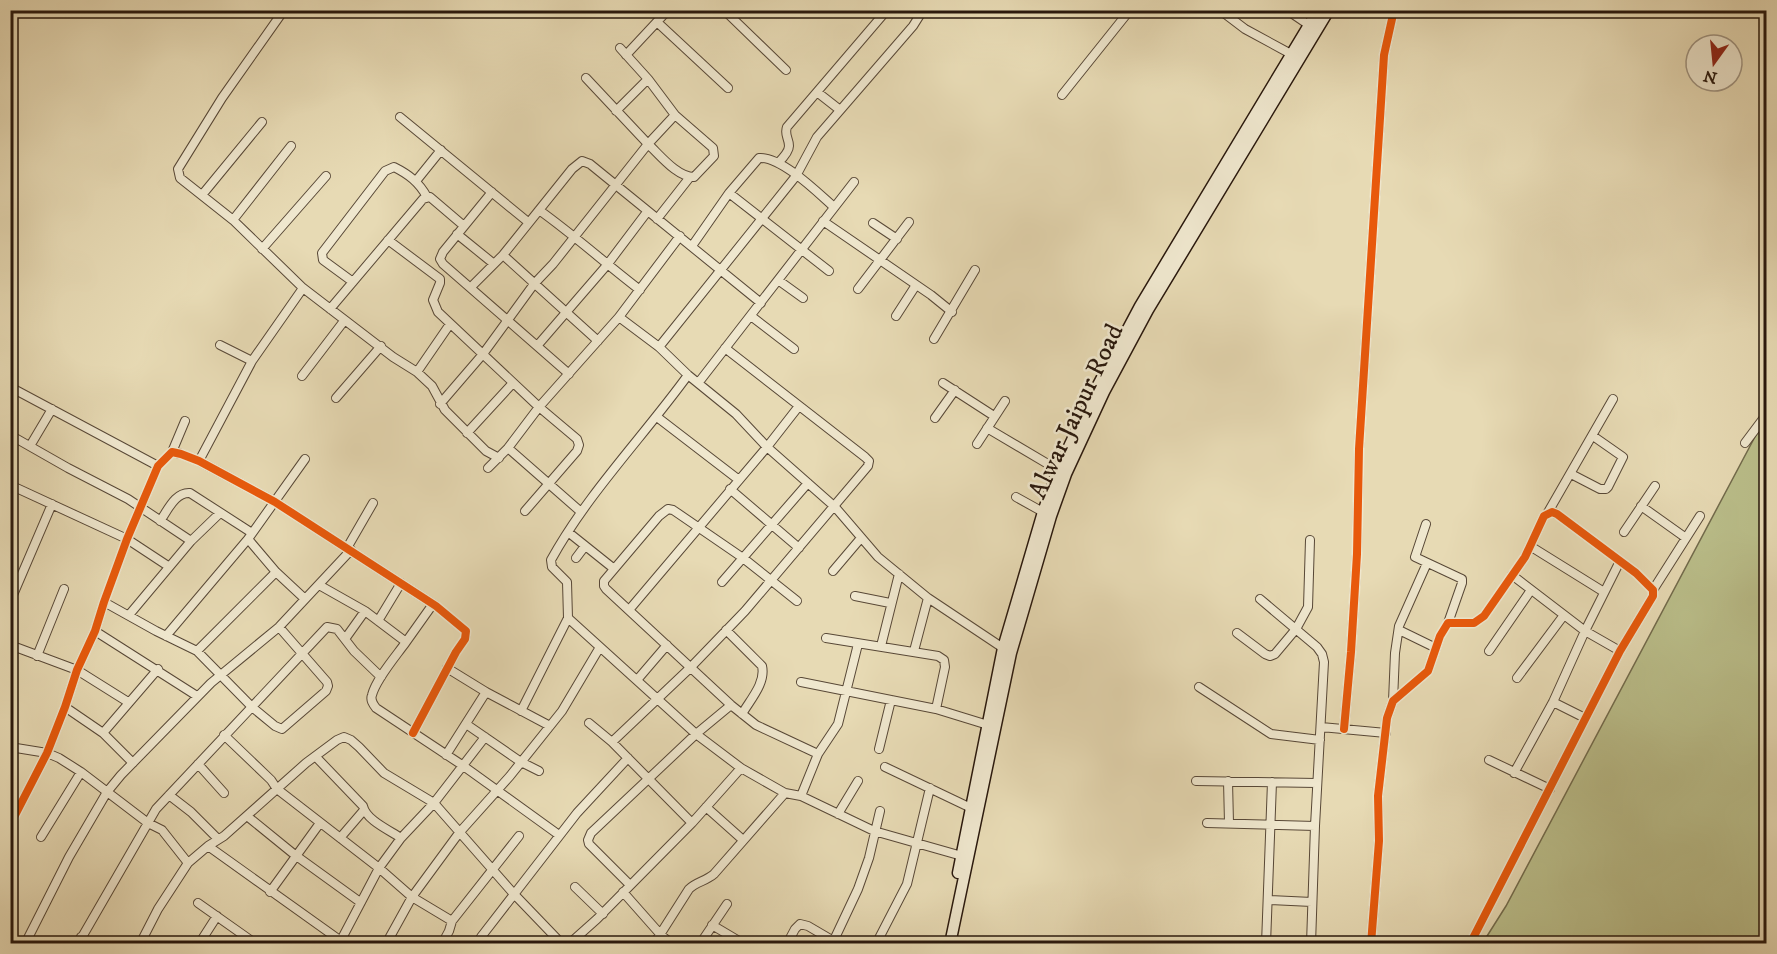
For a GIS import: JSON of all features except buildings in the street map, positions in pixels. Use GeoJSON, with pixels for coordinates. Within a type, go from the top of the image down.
{"type":"FeatureCollection","features":[{"type":"Feature","properties":{"kind":"main road","name":"Alwar Jaipur Road"},"geometry":{"type":"LineString","coordinates":[[943,944],[1003,648],[1043,512],[1058,470],[1124,333],[1291,54],[1302,46],[1309,25],[1318,10]]}},
{"type":"Feature","properties":{"kind":"main road","name":"Alwar Jaipur Road"},"geometry":{"type":"LineString","coordinates":[[950,944],[1011,653],[1051,516],[1066,474],[1100,400],[1148,310],[1302,46],[1329,10]]}},
{"type":"Feature","properties":{"kind":"street"},"geometry":{"type":"LineString","coordinates":[[284,10],[222,98],[178,169],[180,178],[233,220],[303,288],[344,321],[417,372],[432,386],[440,404],[467,433],[486,451],[498,458]]}},
{"type":"Feature","properties":{"kind":"street"},"geometry":{"type":"LineString","coordinates":[[657,219],[690,177],[694,177],[714,156],[715,152],[675,115],[648,79],[623,52],[668,10]]}},
{"type":"Feature","properties":{"kind":"street"},"geometry":{"type":"LineString","coordinates":[[724,10],[786,70]]}},
{"type":"Feature","properties":{"kind":"street"},"geometry":{"type":"LineString","coordinates":[[778,163],[788,150],[789,145],[785,133],[787,127],[887,10]]}},
{"type":"Feature","properties":{"kind":"street"},"geometry":{"type":"LineString","coordinates":[[659,347],[796,176],[817,138],[913,26],[923,10]]}},
{"type":"Feature","properties":{"kind":"street"},"geometry":{"type":"LineString","coordinates":[[1062,95],[1130,10]]}},
{"type":"Feature","properties":{"kind":"street"},"geometry":{"type":"LineString","coordinates":[[1220,10],[1245,29],[1291,54]]}},
{"type":"Feature","properties":{"kind":"street"},"geometry":{"type":"LineString","coordinates":[[1287,10],[1309,25]]}},
{"type":"Feature","properties":{"kind":"street"},"geometry":{"type":"LineString","coordinates":[[1344,729],[1357,554],[1359,449],[1384,55],[1394,10]]}},
{"type":"Feature","properties":{"kind":"street"},"geometry":{"type":"LineString","coordinates":[[657,22],[728,88]]}},
{"type":"Feature","properties":{"kind":"street"},"geometry":{"type":"LineString","coordinates":[[586,78],[648,144],[678,171],[690,177]]}},
{"type":"Feature","properties":{"kind":"street"},"geometry":{"type":"LineString","coordinates":[[616,111],[648,79]]}},
{"type":"Feature","properties":{"kind":"street"},"geometry":{"type":"LineString","coordinates":[[817,92],[840,110]]}},
{"type":"Feature","properties":{"kind":"street"},"geometry":{"type":"LineString","coordinates":[[440,404],[483,354],[534,284],[648,144],[675,115]]}},
{"type":"Feature","properties":{"kind":"street"},"geometry":{"type":"LineString","coordinates":[[400,117],[528,222]]}},
{"type":"Feature","properties":{"kind":"street"},"geometry":{"type":"LineString","coordinates":[[202,195],[262,122]]}},
{"type":"Feature","properties":{"kind":"street"},"geometry":{"type":"LineString","coordinates":[[233,220],[291,146]]}},
{"type":"Feature","properties":{"kind":"street"},"geometry":{"type":"LineString","coordinates":[[416,181],[441,150]]}},
{"type":"Feature","properties":{"kind":"street"},"geometry":{"type":"LineString","coordinates":[[692,246],[729,194],[759,158],[778,163],[834,207]]}},
{"type":"Feature","properties":{"kind":"street"},"geometry":{"type":"LineString","coordinates":[[471,287],[503,255],[572,169],[582,161],[590,164],[761,303]]}},
{"type":"Feature","properties":{"kind":"street"},"geometry":{"type":"LineString","coordinates":[[353,282],[323,260],[322,253],[389,168],[399,170],[420,184],[426,197],[435,201],[464,226]]}},
{"type":"Feature","properties":{"kind":"street"},"geometry":{"type":"LineString","coordinates":[[262,249],[326,176]]}},
{"type":"Feature","properties":{"kind":"street"},"geometry":{"type":"LineString","coordinates":[[699,382],[854,182]]}},
{"type":"Feature","properties":{"kind":"street"},"geometry":{"type":"LineString","coordinates":[[492,192],[443,252],[440,259],[569,374]]}},
{"type":"Feature","properties":{"kind":"street"},"geometry":{"type":"LineString","coordinates":[[729,194],[829,271]]}},
{"type":"Feature","properties":{"kind":"street"},"geometry":{"type":"LineString","coordinates":[[330,309],[426,197]]}},
{"type":"Feature","properties":{"kind":"street"},"geometry":{"type":"LineString","coordinates":[[539,210],[575,236],[607,265],[640,290]]}},
{"type":"Feature","properties":{"kind":"street"},"geometry":{"type":"LineString","coordinates":[[537,346],[607,265],[647,212]]}},
{"type":"Feature","properties":{"kind":"street"},"geometry":{"type":"LineString","coordinates":[[823,221],[952,312]]}},
{"type":"Feature","properties":{"kind":"street"},"geometry":{"type":"LineString","coordinates":[[858,289],[909,222]]}},
{"type":"Feature","properties":{"kind":"street"},"geometry":{"type":"LineString","coordinates":[[873,223],[897,239]]}},
{"type":"Feature","properties":{"kind":"street"},"geometry":{"type":"LineString","coordinates":[[458,234],[495,264]]}},
{"type":"Feature","properties":{"kind":"street"},"geometry":{"type":"LineString","coordinates":[[489,468],[508,448],[539,407],[619,317],[680,236]]}},
{"type":"Feature","properties":{"kind":"street"},"geometry":{"type":"LineString","coordinates":[[388,240],[440,279],[433,300],[450,324],[577,439],[579,445],[577,451],[525,511]]}},
{"type":"Feature","properties":{"kind":"street"},"geometry":{"type":"LineString","coordinates":[[503,255],[598,342]]}},
{"type":"Feature","properties":{"kind":"street"},"geometry":{"type":"LineString","coordinates":[[934,339],[975,270]]}},
{"type":"Feature","properties":{"kind":"street"},"geometry":{"type":"LineString","coordinates":[[778,280],[803,298]]}},
{"type":"Feature","properties":{"kind":"street"},"geometry":{"type":"LineString","coordinates":[[896,316],[916,285]]}},
{"type":"Feature","properties":{"kind":"street"},"geometry":{"type":"LineString","coordinates":[[199,461],[252,360],[303,288]]}},
{"type":"Feature","properties":{"kind":"street"},"geometry":{"type":"LineString","coordinates":[[751,316],[794,349]]}},
{"type":"Feature","properties":{"kind":"street"},"geometry":{"type":"LineString","coordinates":[[619,317],[659,347],[688,375],[736,414],[767,447],[835,507],[861,538],[899,574],[928,598],[1003,648]]}},
{"type":"Feature","properties":{"kind":"street"},"geometry":{"type":"LineString","coordinates":[[302,376],[344,321]]}},
{"type":"Feature","properties":{"kind":"street"},"geometry":{"type":"LineString","coordinates":[[417,372],[450,324]]}},
{"type":"Feature","properties":{"kind":"street"},"geometry":{"type":"LineString","coordinates":[[220,345],[252,360]]}},
{"type":"Feature","properties":{"kind":"street"},"geometry":{"type":"LineString","coordinates":[[336,398],[381,346]]}},
{"type":"Feature","properties":{"kind":"street"},"geometry":{"type":"LineString","coordinates":[[612,742],[690,668],[726,630],[835,507],[868,466],[869,461],[725,348]]}},
{"type":"Feature","properties":{"kind":"street"},"geometry":{"type":"LineString","coordinates":[[521,711],[568,618],[567,582],[551,564],[581,512],[688,375]]}},
{"type":"Feature","properties":{"kind":"street"},"geometry":{"type":"LineString","coordinates":[[467,433],[513,383]]}},
{"type":"Feature","properties":{"kind":"street"},"geometry":{"type":"LineString","coordinates":[[944,383],[994,416]]}},
{"type":"Feature","properties":{"kind":"street"},"geometry":{"type":"LineString","coordinates":[[10,387],[158,466]]}},
{"type":"Feature","properties":{"kind":"street"},"geometry":{"type":"LineString","coordinates":[[935,418],[955,390]]}},
{"type":"Feature","properties":{"kind":"street"},"geometry":{"type":"LineString","coordinates":[[1448,623],[1467,624],[1480,620],[1530,546],[1544,516],[1571,474],[1613,399]]}},
{"type":"Feature","properties":{"kind":"street"},"geometry":{"type":"LineString","coordinates":[[977,444],[1005,401]]}},
{"type":"Feature","properties":{"kind":"street"},"geometry":{"type":"LineString","coordinates":[[629,610],[799,406]]}},
{"type":"Feature","properties":{"kind":"street"},"geometry":{"type":"LineString","coordinates":[[30,446],[52,409]]}},
{"type":"Feature","properties":{"kind":"street"},"geometry":{"type":"LineString","coordinates":[[1745,443],[1767,415]]}},
{"type":"Feature","properties":{"kind":"street"},"geometry":{"type":"LineString","coordinates":[[657,417],[738,480]]}},
{"type":"Feature","properties":{"kind":"street"},"geometry":{"type":"LineString","coordinates":[[10,825],[46,753],[65,707],[77,670],[95,631],[127,539],[142,509],[158,466],[172,453],[185,421]]}},
{"type":"Feature","properties":{"kind":"street"},"geometry":{"type":"LineString","coordinates":[[987,428],[1058,470]]}},
{"type":"Feature","properties":{"kind":"street"},"geometry":{"type":"LineString","coordinates":[[10,435],[128,498],[191,541]]}},
{"type":"Feature","properties":{"kind":"street"},"geometry":{"type":"LineString","coordinates":[[1571,474],[1600,489],[1608,487],[1623,457],[1593,435]]}},
{"type":"Feature","properties":{"kind":"street"},"geometry":{"type":"LineString","coordinates":[[508,448],[581,512]]}},
{"type":"Feature","properties":{"kind":"street"},"geometry":{"type":"LineString","coordinates":[[172,453],[181,453],[199,461],[275,502],[433,604],[466,631],[465,639],[447,668],[414,733]]}},
{"type":"Feature","properties":{"kind":"street"},"geometry":{"type":"LineString","coordinates":[[166,636],[250,536],[304,459]]}},
{"type":"Feature","properties":{"kind":"street"},"geometry":{"type":"LineString","coordinates":[[722,582],[808,483]]}},
{"type":"Feature","properties":{"kind":"street"},"geometry":{"type":"LineString","coordinates":[[10,485],[127,539],[168,566]]}},
{"type":"Feature","properties":{"kind":"street"},"geometry":{"type":"LineString","coordinates":[[1624,532],[1655,486]]}},
{"type":"Feature","properties":{"kind":"street"},"geometry":{"type":"LineString","coordinates":[[730,489],[799,548]]}},
{"type":"Feature","properties":{"kind":"street"},"geometry":{"type":"LineString","coordinates":[[160,521],[177,496],[190,493],[250,536],[276,572],[305,599]]}},
{"type":"Feature","properties":{"kind":"street"},"geometry":{"type":"LineString","coordinates":[[1016,497],[1043,512]]}},
{"type":"Feature","properties":{"kind":"street"},"geometry":{"type":"LineString","coordinates":[[25,944],[69,857],[107,792],[197,696],[279,627],[319,585],[349,549],[373,503]]}},
{"type":"Feature","properties":{"kind":"street"},"geometry":{"type":"LineString","coordinates":[[10,602],[52,504]]}},
{"type":"Feature","properties":{"kind":"street"},"geometry":{"type":"LineString","coordinates":[[1641,506],[1686,538]]}},
{"type":"Feature","properties":{"kind":"street"},"geometry":{"type":"LineString","coordinates":[[797,601],[743,558],[674,510],[668,509],[659,516],[604,581],[604,586],[742,714],[756,725],[818,754]]}},
{"type":"Feature","properties":{"kind":"street"},"geometry":{"type":"LineString","coordinates":[[1547,514],[1552,512],[1557,514],[1620,561],[1653,590]]}},
{"type":"Feature","properties":{"kind":"street"},"geometry":{"type":"LineString","coordinates":[[129,615],[168,566],[220,513]]}},
{"type":"Feature","properties":{"kind":"street"},"geometry":{"type":"LineString","coordinates":[[1470,944],[1620,651],[1653,596],[1653,590],[1700,516]]}},
{"type":"Feature","properties":{"kind":"street"},"geometry":{"type":"LineString","coordinates":[[1393,701],[1428,671],[1462,584],[1462,579],[1415,557],[1426,524]]}},
{"type":"Feature","properties":{"kind":"street"},"geometry":{"type":"LineString","coordinates":[[568,532],[613,568]]}},
{"type":"Feature","properties":{"kind":"street"},"geometry":{"type":"LineString","coordinates":[[833,571],[861,538]]}},
{"type":"Feature","properties":{"kind":"street"},"geometry":{"type":"LineString","coordinates":[[1237,633],[1270,656],[1275,654],[1296,628],[1308,607],[1310,540]]}},
{"type":"Feature","properties":{"kind":"street"},"geometry":{"type":"LineString","coordinates":[[576,558],[585,546]]}},
{"type":"Feature","properties":{"kind":"street"},"geometry":{"type":"LineString","coordinates":[[1530,546],[1604,592]]}},
{"type":"Feature","properties":{"kind":"street"},"geometry":{"type":"LineString","coordinates":[[1515,773],[1553,702],[1620,561]]}},
{"type":"Feature","properties":{"kind":"street"},"geometry":{"type":"LineString","coordinates":[[1371,944],[1379,841],[1378,795],[1387,718],[1393,701],[1395,653],[1399,630],[1427,563]]}},
{"type":"Feature","properties":{"kind":"street"},"geometry":{"type":"LineString","coordinates":[[197,651],[276,572]]}},
{"type":"Feature","properties":{"kind":"street"},"geometry":{"type":"LineString","coordinates":[[880,646],[899,574]]}},
{"type":"Feature","properties":{"kind":"street"},"geometry":{"type":"LineString","coordinates":[[1512,575],[1585,631],[1620,651]]}},
{"type":"Feature","properties":{"kind":"street"},"geometry":{"type":"LineString","coordinates":[[378,621],[401,583]]}},
{"type":"Feature","properties":{"kind":"street"},"geometry":{"type":"LineString","coordinates":[[319,585],[365,611],[406,642]]}},
{"type":"Feature","properties":{"kind":"street"},"geometry":{"type":"LineString","coordinates":[[38,656],[64,589]]}},
{"type":"Feature","properties":{"kind":"street"},"geometry":{"type":"LineString","coordinates":[[1489,651],[1531,590]]}},
{"type":"Feature","properties":{"kind":"street"},"geometry":{"type":"LineString","coordinates":[[855,596],[890,603]]}},
{"type":"Feature","properties":{"kind":"street"},"geometry":{"type":"LineString","coordinates":[[914,651],[928,598]]}},
{"type":"Feature","properties":{"kind":"street"},"geometry":{"type":"LineString","coordinates":[[1260,599],[1296,628],[1322,654],[1324,662],[1311,944]]}},
{"type":"Feature","properties":{"kind":"street"},"geometry":{"type":"LineString","coordinates":[[104,602],[197,651],[252,707],[282,729],[326,691],[328,686],[279,627]]}},
{"type":"Feature","properties":{"kind":"street"},"geometry":{"type":"LineString","coordinates":[[433,604],[381,678],[371,696],[372,703],[559,835]]}},
{"type":"Feature","properties":{"kind":"street"},"geometry":{"type":"LineString","coordinates":[[345,639],[365,611]]}},
{"type":"Feature","properties":{"kind":"street"},"geometry":{"type":"LineString","coordinates":[[1517,678],[1564,615]]}},
{"type":"Feature","properties":{"kind":"street"},"geometry":{"type":"LineString","coordinates":[[568,618],[696,734],[741,768],[785,793],[801,796],[874,831],[962,856]]}},
{"type":"Feature","properties":{"kind":"street"},"geometry":{"type":"LineString","coordinates":[[92,944],[79,940],[156,808],[327,627],[337,629],[381,678]]}},
{"type":"Feature","properties":{"kind":"street"},"geometry":{"type":"LineString","coordinates":[[726,630],[762,666],[763,670],[759,686],[742,714]]}},
{"type":"Feature","properties":{"kind":"street"},"geometry":{"type":"LineString","coordinates":[[1399,630],[1436,648]]}},
{"type":"Feature","properties":{"kind":"street"},"geometry":{"type":"LineString","coordinates":[[95,631],[158,669],[197,696]]}},
{"type":"Feature","properties":{"kind":"street"},"geometry":{"type":"LineString","coordinates":[[826,638],[939,656],[944,660],[945,667],[936,709]]}},
{"type":"Feature","properties":{"kind":"street"},"geometry":{"type":"LineString","coordinates":[[801,796],[818,754],[838,724],[858,644]]}},
{"type":"Feature","properties":{"kind":"street"},"geometry":{"type":"LineString","coordinates":[[10,645],[77,670],[128,702]]}},
{"type":"Feature","properties":{"kind":"street"},"geometry":{"type":"LineString","coordinates":[[637,680],[667,645]]}},
{"type":"Feature","properties":{"kind":"street"},"geometry":{"type":"LineString","coordinates":[[386,944],[412,897],[459,833],[550,726],[575,692],[600,647]]}},
{"type":"Feature","properties":{"kind":"street"},"geometry":{"type":"LineString","coordinates":[[447,668],[550,726]]}},
{"type":"Feature","properties":{"kind":"street"},"geometry":{"type":"LineString","coordinates":[[103,733],[158,669]]}},
{"type":"Feature","properties":{"kind":"street"},"geometry":{"type":"LineString","coordinates":[[801,682],[936,709],[988,724]]}},
{"type":"Feature","properties":{"kind":"street"},"geometry":{"type":"LineString","coordinates":[[1199,687],[1271,734],[1320,740]]}},
{"type":"Feature","properties":{"kind":"street"},"geometry":{"type":"LineString","coordinates":[[446,755],[486,692]]}},
{"type":"Feature","properties":{"kind":"street"},"geometry":{"type":"LineString","coordinates":[[879,749],[891,700]]}},
{"type":"Feature","properties":{"kind":"street"},"geometry":{"type":"LineString","coordinates":[[1553,702],[1586,717]]}},
{"type":"Feature","properties":{"kind":"street"},"geometry":{"type":"LineString","coordinates":[[630,885],[589,844],[591,833],[696,734],[731,705]]}},
{"type":"Feature","properties":{"kind":"street"},"geometry":{"type":"LineString","coordinates":[[65,707],[103,733],[133,763]]}},
{"type":"Feature","properties":{"kind":"street"},"geometry":{"type":"LineString","coordinates":[[590,723],[612,742],[692,823]]}},
{"type":"Feature","properties":{"kind":"street"},"geometry":{"type":"LineString","coordinates":[[466,724],[521,762],[539,771]]}},
{"type":"Feature","properties":{"kind":"street"},"geometry":{"type":"LineString","coordinates":[[1321,727],[1386,733]]}},
{"type":"Feature","properties":{"kind":"street"},"geometry":{"type":"LineString","coordinates":[[224,735],[272,780],[277,789],[379,868],[412,897],[452,921]]}},
{"type":"Feature","properties":{"kind":"street"},"geometry":{"type":"LineString","coordinates":[[208,846],[340,942],[379,868],[401,838],[434,803],[485,737]]}},
{"type":"Feature","properties":{"kind":"street"},"geometry":{"type":"LineString","coordinates":[[140,944],[158,909],[188,863],[247,816],[306,763],[337,740],[344,738],[351,740],[384,773],[434,803],[513,893],[562,944]]}},
{"type":"Feature","properties":{"kind":"street"},"geometry":{"type":"LineString","coordinates":[[10,747],[46,753],[81,772],[148,823],[162,830],[188,863]]}},
{"type":"Feature","properties":{"kind":"street"},"geometry":{"type":"LineString","coordinates":[[316,757],[363,806],[370,817],[401,838]]}},
{"type":"Feature","properties":{"kind":"street"},"geometry":{"type":"LineString","coordinates":[[481,937],[559,835],[628,758]]}},
{"type":"Feature","properties":{"kind":"street"},"geometry":{"type":"LineString","coordinates":[[1489,760],[1550,789]]}},
{"type":"Feature","properties":{"kind":"street"},"geometry":{"type":"LineString","coordinates":[[198,764],[224,793]]}},
{"type":"Feature","properties":{"kind":"street"},"geometry":{"type":"LineString","coordinates":[[885,767],[971,808]]}},
{"type":"Feature","properties":{"kind":"street"},"geometry":{"type":"LineString","coordinates":[[569,944],[603,914],[692,823],[741,768]]}},
{"type":"Feature","properties":{"kind":"street"},"geometry":{"type":"LineString","coordinates":[[41,837],[81,772]]}},
{"type":"Feature","properties":{"kind":"street"},"geometry":{"type":"LineString","coordinates":[[837,814],[858,781]]}},
{"type":"Feature","properties":{"kind":"street"},"geometry":{"type":"LineString","coordinates":[[1196,781],[1317,783]]}},
{"type":"Feature","properties":{"kind":"street"},"geometry":{"type":"LineString","coordinates":[[1228,781],[1229,823]]}},
{"type":"Feature","properties":{"kind":"street"},"geometry":{"type":"LineString","coordinates":[[1266,944],[1272,782]]}},
{"type":"Feature","properties":{"kind":"street"},"geometry":{"type":"LineString","coordinates":[[876,944],[907,884],[930,788]]}},
{"type":"Feature","properties":{"kind":"street"},"geometry":{"type":"LineString","coordinates":[[654,944],[689,889],[714,874],[785,793]]}},
{"type":"Feature","properties":{"kind":"street"},"geometry":{"type":"LineString","coordinates":[[170,795],[218,839]]}},
{"type":"Feature","properties":{"kind":"street"},"geometry":{"type":"LineString","coordinates":[[706,807],[743,840]]}},
{"type":"Feature","properties":{"kind":"street"},"geometry":{"type":"LineString","coordinates":[[340,838],[364,810]]}},
{"type":"Feature","properties":{"kind":"street"},"geometry":{"type":"LineString","coordinates":[[787,944],[800,924],[836,942],[858,889],[880,811]]}},
{"type":"Feature","properties":{"kind":"street"},"geometry":{"type":"LineString","coordinates":[[247,816],[295,855],[360,902]]}},
{"type":"Feature","properties":{"kind":"street"},"geometry":{"type":"LineString","coordinates":[[270,892],[320,823]]}},
{"type":"Feature","properties":{"kind":"street"},"geometry":{"type":"LineString","coordinates":[[1208,823],[1315,826]]}},
{"type":"Feature","properties":{"kind":"street"},"geometry":{"type":"LineString","coordinates":[[441,944],[452,921],[519,836]]}},
{"type":"Feature","properties":{"kind":"street"},"geometry":{"type":"LineString","coordinates":[[575,887],[603,914]]}},
{"type":"Feature","properties":{"kind":"street"},"geometry":{"type":"LineString","coordinates":[[623,892],[661,935],[672,944]]}},
{"type":"Feature","properties":{"kind":"street"},"geometry":{"type":"LineString","coordinates":[[1268,900],[1312,902]]}},
{"type":"Feature","properties":{"kind":"street"},"geometry":{"type":"LineString","coordinates":[[198,903],[256,944]]}},
{"type":"Feature","properties":{"kind":"street"},"geometry":{"type":"LineString","coordinates":[[700,944],[727,904]]}},
{"type":"Feature","properties":{"kind":"street"},"geometry":{"type":"LineString","coordinates":[[199,944],[217,916]]}},
{"type":"Feature","properties":{"kind":"street"},"geometry":{"type":"LineString","coordinates":[[712,925],[744,944]]}},
{"type":"Feature","properties":{"kind":"green space"},"geometry":{"type":"Polygon","coordinates":[[[1766,416],[1766,943],[1482,944],[1506,906],[1766,416]]]}},
{"type":"Feature","properties":{"kind":"cycle path"},"geometry":{"type":"LineString","coordinates":[[1344,729],[1357,554],[1359,449],[1384,55],[1394,10]]}},
{"type":"Feature","properties":{"kind":"cycle path"},"geometry":{"type":"LineString","coordinates":[[10,825],[47,753],[77,670],[95,631],[127,539],[158,466],[172,452],[199,461],[275,502],[436,606],[466,631],[465,639],[413,733]]}},
{"type":"Feature","properties":{"kind":"cycle path"},"geometry":{"type":"LineString","coordinates":[[1371,944],[1379,841],[1378,796],[1387,718],[1393,701],[1428,671],[1440,636],[1448,623],[1474,623],[1484,616],[1525,557],[1544,516],[1552,512],[1636,573],[1653,590],[1653,596],[1620,651],[1470,944]]}}]}
